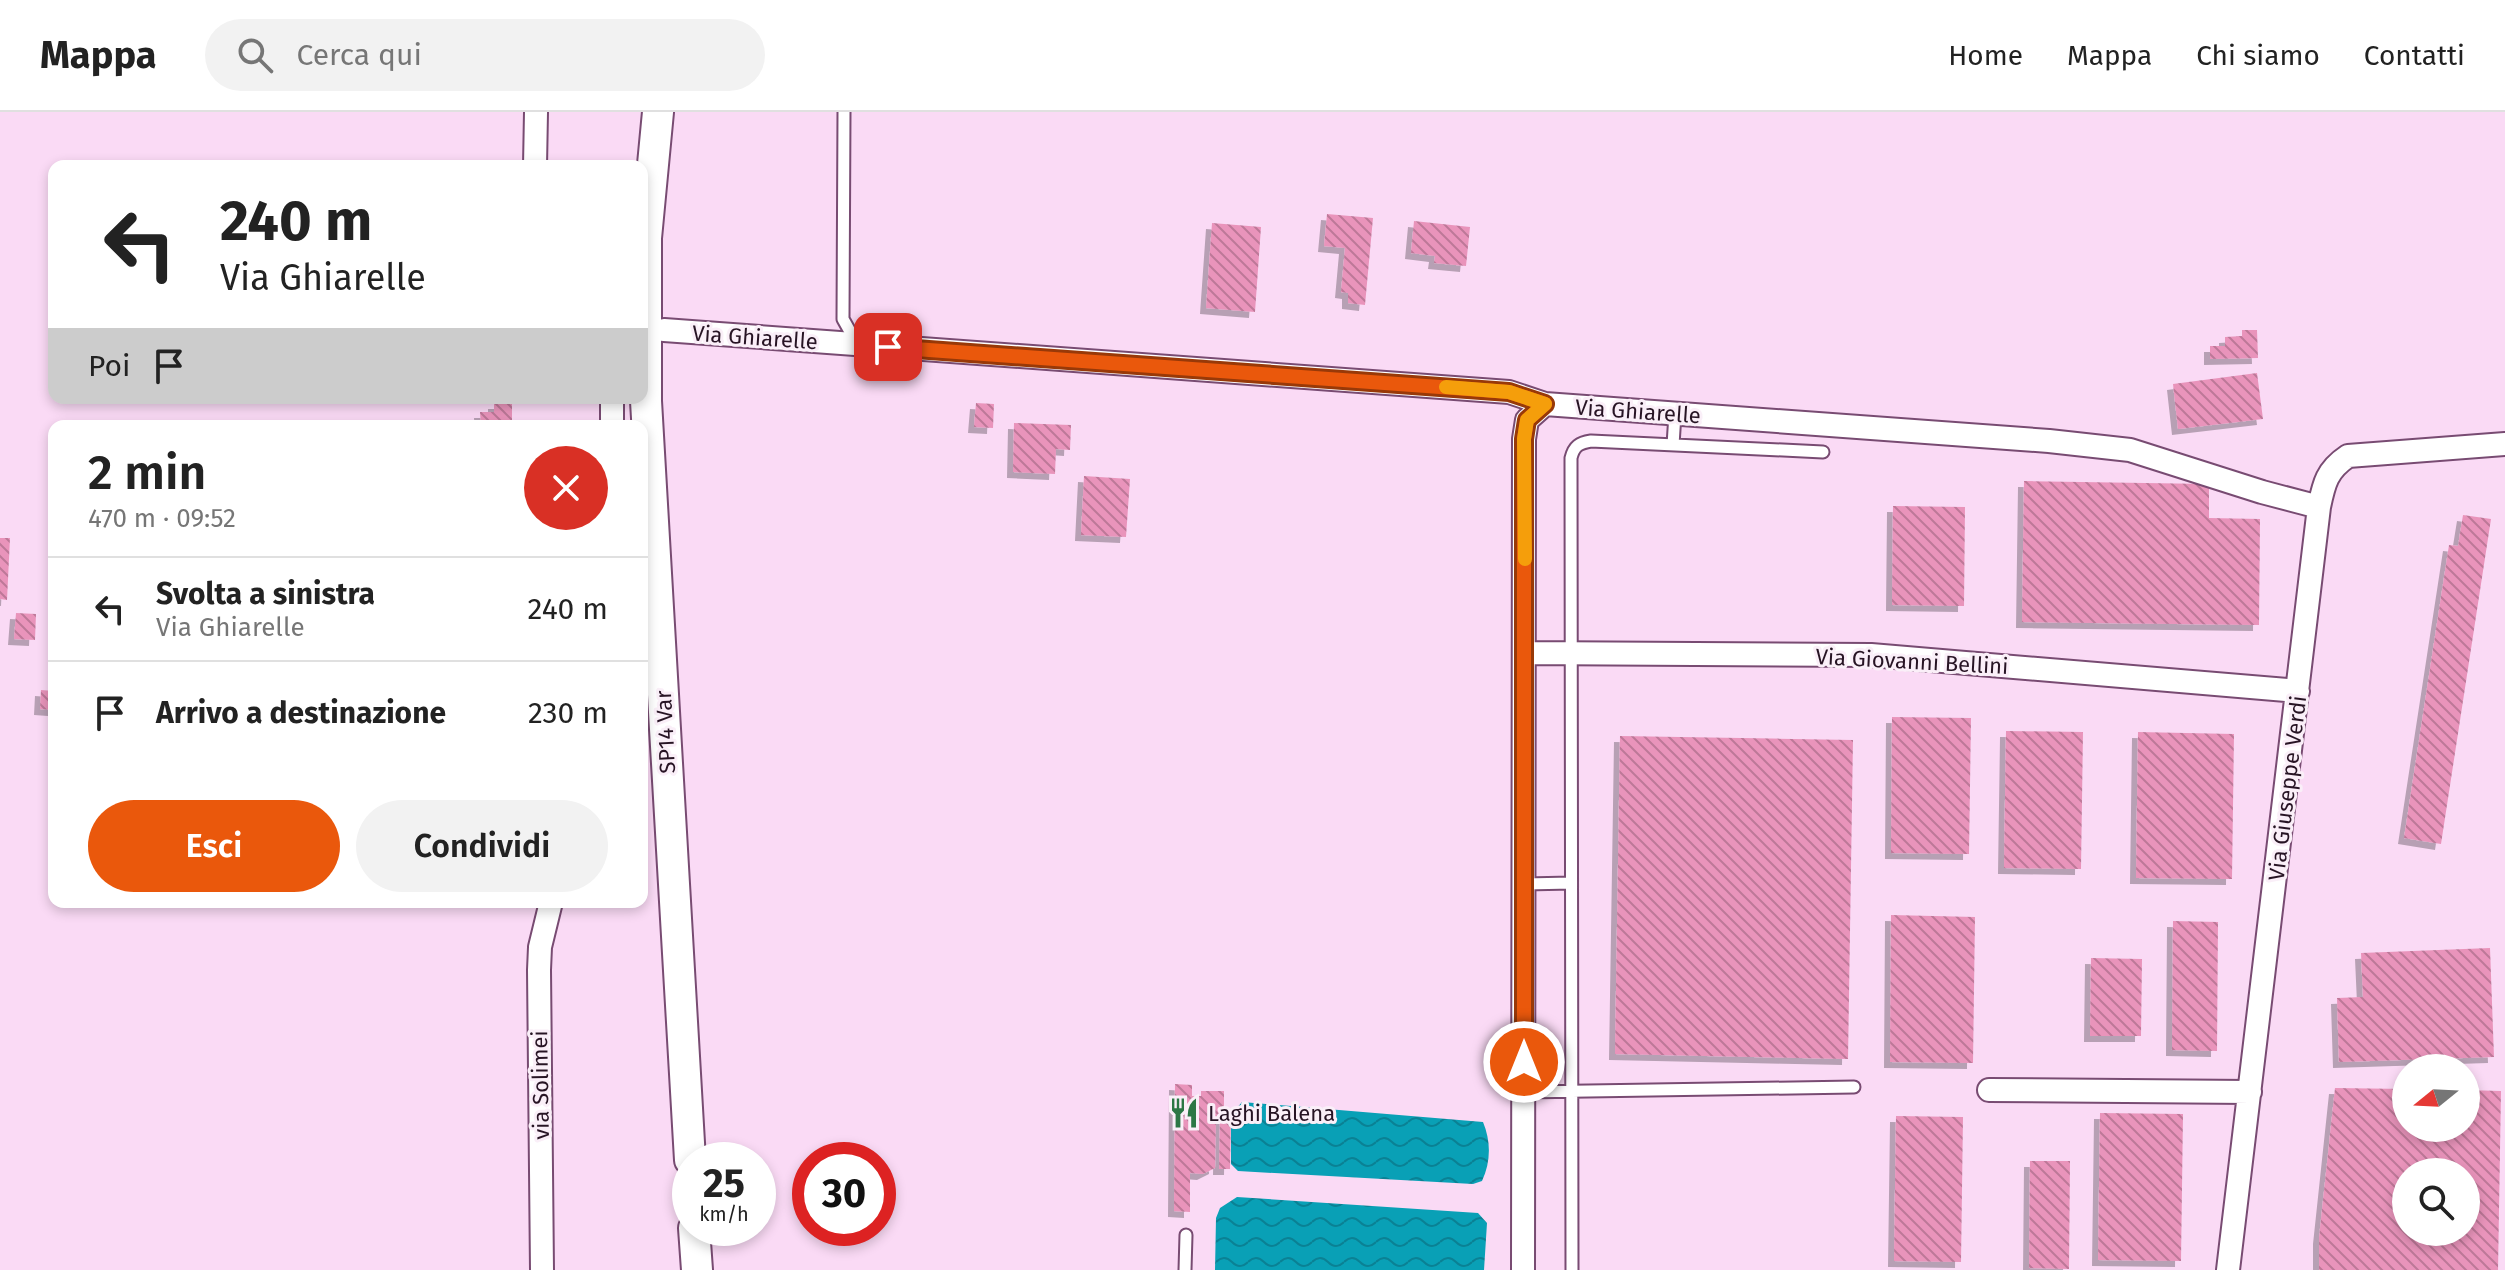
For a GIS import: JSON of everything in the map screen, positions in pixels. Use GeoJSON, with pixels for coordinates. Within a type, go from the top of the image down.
{"type":"FeatureCollection","features":[{"type":"Feature","properties":{"kind":"main road","name":"SP14 Var"},"geometry":{"type":"LineString","coordinates":[[648,217],[658,112]]}},
{"type":"Feature","properties":{"kind":"main road","name":"SP14 Var"},"geometry":{"type":"LineString","coordinates":[[648,436],[689,1142]]}},
{"type":"Feature","properties":{"kind":"main road"},"geometry":{"type":"LineString","coordinates":[[695,1246],[697,1270]]}},
{"type":"Feature","properties":{"kind":"street"},"geometry":{"type":"LineString","coordinates":[[535,160],[536,112]]}},
{"type":"Feature","properties":{"kind":"street","name":"Via Ghiarelle"},"geometry":{"type":"LineString","coordinates":[[664,330],[1509,392],[1545,404],[2049,441],[2130,450],[2319,507]]}},
{"type":"Feature","properties":{"kind":"street"},"geometry":{"type":"LineString","coordinates":[[1523,1270],[1524,439],[1527,420],[1545,404]]}},
{"type":"Feature","properties":{"kind":"street","name":"Via Giuseppe Verdi"},"geometry":{"type":"LineString","coordinates":[[2228,1270],[2319,507],[2328,472],[2348,456],[2505,444]]}},
{"type":"Feature","properties":{"kind":"street","name":"Via Giovanni Bellini"},"geometry":{"type":"LineString","coordinates":[[1525,653],[1871,655],[2298,691]]}},
{"type":"Feature","properties":{"kind":"street","name":"via Solimei"},"geometry":{"type":"LineString","coordinates":[[542,1270],[539,970],[540,947],[550,908]]}},
{"type":"Feature","properties":{"kind":"street"},"geometry":{"type":"LineString","coordinates":[[1989,1090],[2250,1092]]}},
{"type":"Feature","properties":{"kind":"lane"},"geometry":{"type":"LineString","coordinates":[[844,112],[843,319],[857,344]]}},
{"type":"Feature","properties":{"kind":"lane"},"geometry":{"type":"LineString","coordinates":[[1673,445],[1675,414]]}},
{"type":"Feature","properties":{"kind":"lane"},"geometry":{"type":"LineString","coordinates":[[1572,1270],[1571,458],[1580,443],[1591,441],[1823,452]]}},
{"type":"Feature","properties":{"kind":"lane"},"geometry":{"type":"LineString","coordinates":[[1525,884],[1571,883]]}},
{"type":"Feature","properties":{"kind":"lane"},"geometry":{"type":"LineString","coordinates":[[1524,1092],[1854,1087]]}},
{"type":"Feature","properties":{"kind":"lane"},"geometry":{"type":"LineString","coordinates":[[1185,1270],[1186,1235]]}},
{"type":"Feature","properties":{"kind":"water"},"geometry":{"type":"Polygon","coordinates":[[[1242,1102],[1483,1122],[1489,1144],[1487,1166],[1482,1181],[1473,1184],[1238,1171],[1231,1164],[1231,1115],[1242,1102]]]}},
{"type":"Feature","properties":{"kind":"water"},"geometry":{"type":"Polygon","coordinates":[[[1237,1197],[1478,1213],[1487,1223],[1484,1270],[1215,1270],[1216,1218],[1220,1208],[1237,1197]]]}},
{"type":"Feature","properties":{"kind":"building"},"geometry":{"type":"Polygon","coordinates":[[[1327,214],[1373,218],[1365,305],[1348,303],[1348,293],[1341,292],[1345,248],[1324,246],[1327,214]]]}},
{"type":"Feature","properties":{"kind":"building"},"geometry":{"type":"Polygon","coordinates":[[[1414,221],[1470,227],[1466,266],[1434,263],[1435,256],[1411,253],[1414,221]]]}},
{"type":"Feature","properties":{"kind":"building"},"geometry":{"type":"Polygon","coordinates":[[[1212,223],[1261,227],[1255,312],[1206,308],[1212,223]]]}},
{"type":"Feature","properties":{"kind":"building"},"geometry":{"type":"Polygon","coordinates":[[[2242,330],[2257,330],[2258,358],[2210,359],[2210,346],[2225,346],[2225,337],[2242,336],[2242,330]]]}},
{"type":"Feature","properties":{"kind":"building"},"geometry":{"type":"Polygon","coordinates":[[[2257,373],[2263,419],[2178,429],[2173,384],[2257,373]]]}},
{"type":"Feature","properties":{"kind":"building"},"geometry":{"type":"Polygon","coordinates":[[[976,403],[994,404],[993,428],[974,427],[976,403]]]}},
{"type":"Feature","properties":{"kind":"building"},"geometry":{"type":"Polygon","coordinates":[[[494,404],[512,404],[512,420],[481,420],[480,412],[494,412],[494,404]]]}},
{"type":"Feature","properties":{"kind":"building"},"geometry":{"type":"Polygon","coordinates":[[[1014,423],[1071,425],[1070,450],[1056,449],[1055,474],[1013,472],[1014,423]]]}},
{"type":"Feature","properties":{"kind":"building"},"geometry":{"type":"Polygon","coordinates":[[[1084,476],[1130,479],[1126,537],[1081,535],[1084,476]]]}},
{"type":"Feature","properties":{"kind":"building"},"geometry":{"type":"Polygon","coordinates":[[[2024,481],[2209,484],[2209,518],[2260,519],[2259,625],[2022,622],[2024,481]]]}},
{"type":"Feature","properties":{"kind":"building"},"geometry":{"type":"Polygon","coordinates":[[[1893,506],[1965,507],[1964,606],[1892,605],[1893,506]]]}},
{"type":"Feature","properties":{"kind":"building"},"geometry":{"type":"Polygon","coordinates":[[[2463,515],[2491,519],[2441,844],[2404,838],[2449,545],[2458,546],[2463,515]]]}},
{"type":"Feature","properties":{"kind":"building"},"geometry":{"type":"Polygon","coordinates":[[[0,538],[10,538],[7,600],[0,599],[0,538]]]}},
{"type":"Feature","properties":{"kind":"building"},"geometry":{"type":"Polygon","coordinates":[[[16,613],[36,614],[35,640],[14,639],[16,613]]]}},
{"type":"Feature","properties":{"kind":"building"},"geometry":{"type":"Polygon","coordinates":[[[41,690],[48,691],[48,710],[40,709],[41,690]]]}},
{"type":"Feature","properties":{"kind":"building"},"geometry":{"type":"Polygon","coordinates":[[[1892,717],[1971,718],[1969,854],[1891,853],[1892,717]]]}},
{"type":"Feature","properties":{"kind":"building"},"geometry":{"type":"Polygon","coordinates":[[[2006,731],[2083,732],[2081,869],[2004,868],[2006,731]]]}},
{"type":"Feature","properties":{"kind":"building"},"geometry":{"type":"Polygon","coordinates":[[[2138,732],[2234,734],[2232,879],[2136,878],[2138,732]]]}},
{"type":"Feature","properties":{"kind":"building"},"geometry":{"type":"Polygon","coordinates":[[[1620,736],[1853,740],[1848,1059],[1615,1054],[1620,736]]]}},
{"type":"Feature","properties":{"kind":"building"},"geometry":{"type":"Polygon","coordinates":[[[1891,915],[1975,917],[1973,1063],[1890,1062],[1891,915]]]}},
{"type":"Feature","properties":{"kind":"building"},"geometry":{"type":"Polygon","coordinates":[[[2173,921],[2218,922],[2217,1051],[2172,1050],[2173,921]]]}},
{"type":"Feature","properties":{"kind":"building"},"geometry":{"type":"Polygon","coordinates":[[[2490,948],[2494,1057],[2480,1057],[2480,1054],[2392,1054],[2392,1060],[2339,1062],[2337,998],[2363,997],[2361,953],[2490,948]]]}},
{"type":"Feature","properties":{"kind":"building"},"geometry":{"type":"Polygon","coordinates":[[[2091,958],[2142,959],[2141,1036],[2090,1036],[2091,958]]]}},
{"type":"Feature","properties":{"kind":"building"},"geometry":{"type":"Polygon","coordinates":[[[1175,1084],[1192,1085],[1192,1096],[1201,1096],[1201,1091],[1224,1091],[1224,1116],[1231,1116],[1230,1169],[1219,1169],[1220,1116],[1216,1116],[1215,1168],[1203,1174],[1190,1173],[1190,1212],[1174,1211],[1175,1084]]]}},
{"type":"Feature","properties":{"kind":"building"},"geometry":{"type":"Polygon","coordinates":[[[2335,1088],[2392,1089],[2392,1142],[2480,1142],[2480,1090],[2501,1091],[2498,1270],[2319,1270],[2319,1238],[2335,1088]]]}},
{"type":"Feature","properties":{"kind":"building"},"geometry":{"type":"Polygon","coordinates":[[[2100,1113],[2183,1114],[2181,1261],[2098,1260],[2100,1113]]]}},
{"type":"Feature","properties":{"kind":"building"},"geometry":{"type":"Polygon","coordinates":[[[1896,1116],[1963,1117],[1961,1262],[1894,1261],[1896,1116]]]}},
{"type":"Feature","properties":{"kind":"building"},"geometry":{"type":"Polygon","coordinates":[[[2030,1161],[2070,1161],[2069,1269],[2029,1268],[2030,1161]]]}},
{"type":"Feature","properties":{"kind":"slow traffic"},"geometry":{"type":"LineString","coordinates":[[1446,387],[1509,392],[1545,404],[1527,420],[1524,439],[1525,559]]}},
{"type":"Feature","properties":{"kind":"place","name":"Laghi Balena"},"geometry":{"type":"Point","coordinates":[1184,1113]}},
{"type":"Feature","properties":{"kind":"route"},"geometry":{"type":"LineString","coordinates":[[888,347],[1509,392],[1545,404],[1527,420],[1524,439],[1524,1062]]}}]}
